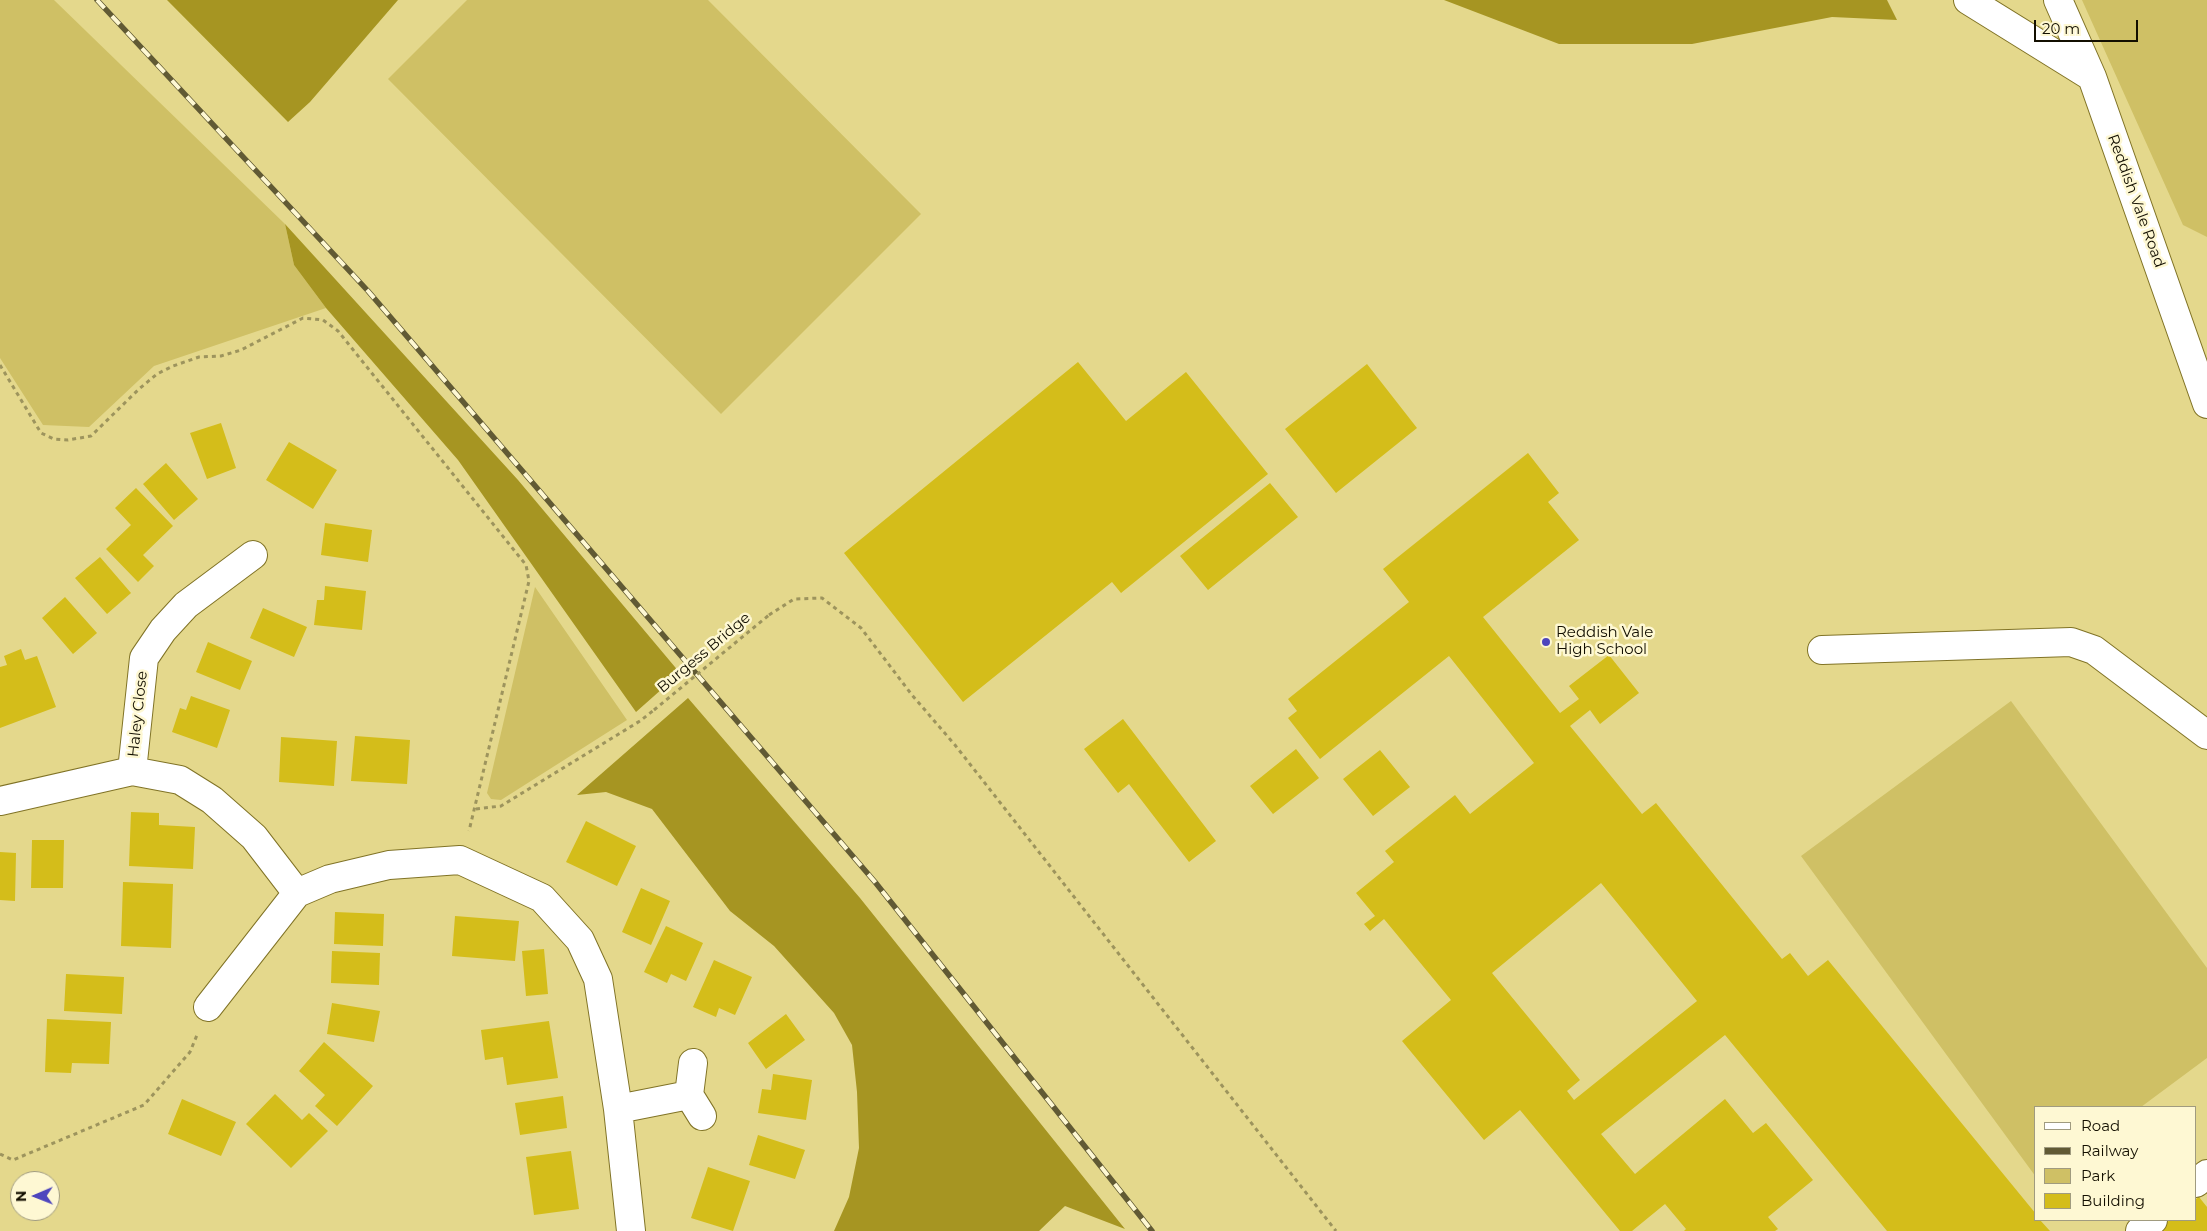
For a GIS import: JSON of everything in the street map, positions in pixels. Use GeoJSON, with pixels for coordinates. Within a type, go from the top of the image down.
{"type":"FeatureCollection","features":[{"type":"Feature","properties":{"kind":"street"},"geometry":{"type":"LineString","coordinates":[[1968,0],[2092,77]]}},
{"type":"Feature","properties":{"kind":"street","name":"Reddish Vale Road"},"geometry":{"type":"LineString","coordinates":[[2058,0],[2092,77],[2207,404]]}},
{"type":"Feature","properties":{"kind":"street","name":"Haley Close"},"geometry":{"type":"LineString","coordinates":[[132,771],[144,658],[163,630],[186,605],[253,555]]}},
{"type":"Feature","properties":{"kind":"street"},"geometry":{"type":"LineString","coordinates":[[1822,650],[2071,642],[2094,650],[2207,735]]}},
{"type":"Feature","properties":{"kind":"street"},"geometry":{"type":"LineString","coordinates":[[0,801],[132,771],[180,780],[212,800],[254,837],[297,893]]}},
{"type":"Feature","properties":{"kind":"street"},"geometry":{"type":"LineString","coordinates":[[208,1007],[297,893],[330,879],[389,865],[460,860],[542,898],[580,940],[598,979],[618,1109],[631,1231]]}},
{"type":"Feature","properties":{"kind":"street"},"geometry":{"type":"LineString","coordinates":[[618,1109],[696,1106],[693,1063]]}},
{"type":"Feature","properties":{"kind":"street"},"geometry":{"type":"LineString","coordinates":[[2197,1182],[2207,1174]]}},
{"type":"Feature","properties":{"kind":"street"},"geometry":{"type":"LineString","coordinates":[[2140,1231],[2152,1221]]}},
{"type":"Feature","properties":{"kind":"path"},"geometry":{"type":"LineString","coordinates":[[0,365],[41,433],[54,439],[68,440],[91,436],[139,389],[157,374],[173,366],[199,357],[221,356],[241,350],[303,318],[323,320],[338,331],[526,565],[529,581],[476,809],[460,860]]}},
{"type":"Feature","properties":{"kind":"path","name":"Burgess Bridge"},"geometry":{"type":"LineString","coordinates":[[476,809],[501,806],[640,721],[769,615],[794,599],[822,598],[861,628],[912,696],[955,745],[1336,1231]]}},
{"type":"Feature","properties":{"kind":"path"},"geometry":{"type":"LineString","coordinates":[[0,1154],[12,1160],[144,1105],[190,1052],[208,1007]]}},
{"type":"Feature","properties":{"kind":"green space"},"geometry":{"type":"Polygon","coordinates":[[[0,0],[54,0],[285,224],[294,265],[326,308],[154,366],[89,427],[43,425],[0,358],[0,0]]]}},
{"type":"Feature","properties":{"kind":"green space"},"geometry":{"type":"Polygon","coordinates":[[[467,0],[708,0],[921,214],[721,414],[388,79],[467,0]]]}},
{"type":"Feature","properties":{"kind":"green space"},"geometry":{"type":"Polygon","coordinates":[[[2082,0],[2207,0],[2207,237],[2183,225],[2082,0]]]}},
{"type":"Feature","properties":{"kind":"green space"},"geometry":{"type":"Polygon","coordinates":[[[535,587],[627,720],[501,800],[491,799],[487,793],[535,587]]]}},
{"type":"Feature","properties":{"kind":"green space"},"geometry":{"type":"Polygon","coordinates":[[[2011,701],[2207,968],[2207,1058],[2142,1106],[2034,1106],[2034,1174],[1801,856],[2011,701]]]}},
{"type":"Feature","properties":{"kind":"shaded area"},"geometry":{"type":"Polygon","coordinates":[[[167,0],[398,0],[310,102],[288,122],[167,0]]]}},
{"type":"Feature","properties":{"kind":"shaded area"},"geometry":{"type":"Polygon","coordinates":[[[1444,0],[1887,0],[1897,20],[1832,17],[1692,44],[1559,44],[1444,0]]]}},
{"type":"Feature","properties":{"kind":"shaded area"},"geometry":{"type":"Polygon","coordinates":[[[285,224],[518,480],[680,673],[636,712],[458,460],[326,308],[294,265],[285,224]]]}},
{"type":"Feature","properties":{"kind":"shaded area"},"geometry":{"type":"Polygon","coordinates":[[[688,698],[860,898],[1125,1229],[1065,1206],[1039,1231],[834,1231],[849,1197],[859,1148],[857,1092],[852,1045],[834,1013],[774,946],[730,911],[652,809],[606,792],[577,795],[688,698]]]}},
{"type":"Feature","properties":{"kind":"building"},"geometry":{"type":"Polygon","coordinates":[[[1078,362],[1126,421],[1186,372],[1268,474],[1121,593],[1112,582],[963,702],[844,553],[1078,362]]]}},
{"type":"Feature","properties":{"kind":"building"},"geometry":{"type":"Polygon","coordinates":[[[1367,364],[1417,428],[1336,493],[1285,429],[1367,364]]]}},
{"type":"Feature","properties":{"kind":"building"},"geometry":{"type":"Polygon","coordinates":[[[221,423],[236,468],[207,479],[190,433],[221,423]]]}},
{"type":"Feature","properties":{"kind":"building"},"geometry":{"type":"Polygon","coordinates":[[[289,442],[337,470],[313,509],[266,480],[289,442]]]}},
{"type":"Feature","properties":{"kind":"building"},"geometry":{"type":"Polygon","coordinates":[[[1528,453],[1559,493],[1548,502],[1579,540],[1483,617],[1560,713],[1579,699],[1569,686],[1609,655],[1639,693],[1600,724],[1590,710],[1570,726],[1642,814],[1656,803],[1782,959],[1790,953],[1808,976],[1828,960],[2034,1212],[2034,1221],[2041,1221],[2050,1231],[1887,1231],[1725,1035],[1601,1134],[1635,1174],[1725,1099],[1753,1133],[1766,1123],[1813,1180],[1768,1217],[1778,1229],[1775,1231],[1684,1231],[1686,1229],[1665,1204],[1632,1231],[1620,1231],[1520,1110],[1484,1140],[1402,1041],[1451,1000],[1384,919],[1370,931],[1364,924],[1375,916],[1356,893],[1394,862],[1385,851],[1455,795],[1470,814],[1534,763],[1449,656],[1320,759],[1288,718],[1297,711],[1288,699],[1409,602],[1383,569],[1528,453]],[[1601,883],[1492,973],[1580,1080],[1567,1091],[1574,1100],[1697,1001],[1601,883]]]}},
{"type":"Feature","properties":{"kind":"building"},"geometry":{"type":"Polygon","coordinates":[[[166,463],[198,499],[174,520],[143,484],[166,463]]]}},
{"type":"Feature","properties":{"kind":"building"},"geometry":{"type":"Polygon","coordinates":[[[1270,483],[1298,517],[1208,590],[1180,556],[1270,483]]]}},
{"type":"Feature","properties":{"kind":"building"},"geometry":{"type":"Polygon","coordinates":[[[136,488],[173,526],[143,555],[154,566],[138,582],[106,549],[131,525],[115,508],[136,488]]]}},
{"type":"Feature","properties":{"kind":"building"},"geometry":{"type":"Polygon","coordinates":[[[325,523],[372,530],[368,562],[321,555],[325,523]]]}},
{"type":"Feature","properties":{"kind":"building"},"geometry":{"type":"Polygon","coordinates":[[[100,557],[131,593],[107,614],[75,578],[100,557]]]}},
{"type":"Feature","properties":{"kind":"building"},"geometry":{"type":"Polygon","coordinates":[[[325,586],[366,591],[362,630],[314,625],[317,600],[324,600],[325,586]]]}},
{"type":"Feature","properties":{"kind":"building"},"geometry":{"type":"Polygon","coordinates":[[[65,597],[97,633],[73,654],[42,618],[65,597]]]}},
{"type":"Feature","properties":{"kind":"building"},"geometry":{"type":"Polygon","coordinates":[[[263,608],[307,627],[294,657],[250,638],[263,608]]]}},
{"type":"Feature","properties":{"kind":"building"},"geometry":{"type":"Polygon","coordinates":[[[208,642],[252,661],[240,690],[196,672],[208,642]]]}},
{"type":"Feature","properties":{"kind":"building"},"geometry":{"type":"Polygon","coordinates":[[[21,649],[25,660],[37,656],[56,707],[0,728],[0,667],[7,665],[4,656],[21,649]]]}},
{"type":"Feature","properties":{"kind":"building"},"geometry":{"type":"Polygon","coordinates":[[[191,696],[230,710],[217,748],[172,732],[180,708],[186,710],[191,696]]]}},
{"type":"Feature","properties":{"kind":"building"},"geometry":{"type":"Polygon","coordinates":[[[1123,719],[1216,841],[1189,862],[1129,784],[1118,793],[1084,749],[1123,719]]]}},
{"type":"Feature","properties":{"kind":"building"},"geometry":{"type":"Polygon","coordinates":[[[355,736],[410,740],[407,784],[351,781],[355,736]]]}},
{"type":"Feature","properties":{"kind":"building"},"geometry":{"type":"Polygon","coordinates":[[[281,737],[337,741],[334,786],[279,782],[281,737]]]}},
{"type":"Feature","properties":{"kind":"building"},"geometry":{"type":"Polygon","coordinates":[[[1296,749],[1319,778],[1273,814],[1250,786],[1296,749]]]}},
{"type":"Feature","properties":{"kind":"building"},"geometry":{"type":"Polygon","coordinates":[[[1380,750],[1410,787],[1373,816],[1343,779],[1380,750]]]}},
{"type":"Feature","properties":{"kind":"building"},"geometry":{"type":"Polygon","coordinates":[[[131,812],[159,813],[159,825],[195,827],[193,869],[129,866],[131,812]]]}},
{"type":"Feature","properties":{"kind":"building"},"geometry":{"type":"Polygon","coordinates":[[[586,821],[636,846],[617,886],[566,862],[586,821]]]}},
{"type":"Feature","properties":{"kind":"building"},"geometry":{"type":"Polygon","coordinates":[[[32,840],[64,840],[63,888],[31,888],[32,840]]]}},
{"type":"Feature","properties":{"kind":"building"},"geometry":{"type":"Polygon","coordinates":[[[0,852],[16,853],[15,901],[0,900],[0,852]]]}},
{"type":"Feature","properties":{"kind":"building"},"geometry":{"type":"Polygon","coordinates":[[[123,882],[173,884],[171,948],[121,946],[123,882]]]}},
{"type":"Feature","properties":{"kind":"building"},"geometry":{"type":"Polygon","coordinates":[[[641,888],[670,901],[651,945],[622,932],[641,888]]]}},
{"type":"Feature","properties":{"kind":"building"},"geometry":{"type":"Polygon","coordinates":[[[335,912],[384,914],[383,946],[334,944],[335,912]]]}},
{"type":"Feature","properties":{"kind":"building"},"geometry":{"type":"Polygon","coordinates":[[[455,916],[519,921],[515,961],[452,956],[455,916]]]}},
{"type":"Feature","properties":{"kind":"building"},"geometry":{"type":"Polygon","coordinates":[[[666,926],[703,943],[686,981],[671,974],[667,983],[644,972],[666,926]]]}},
{"type":"Feature","properties":{"kind":"building"},"geometry":{"type":"Polygon","coordinates":[[[544,949],[548,994],[526,996],[522,951],[544,949]]]}},
{"type":"Feature","properties":{"kind":"building"},"geometry":{"type":"Polygon","coordinates":[[[332,951],[380,953],[379,985],[331,983],[332,951]]]}},
{"type":"Feature","properties":{"kind":"building"},"geometry":{"type":"Polygon","coordinates":[[[714,960],[752,977],[735,1015],[719,1008],[716,1017],[693,1007],[714,960]]]}},
{"type":"Feature","properties":{"kind":"building"},"geometry":{"type":"Polygon","coordinates":[[[66,974],[124,977],[122,1014],[64,1011],[66,974]]]}},
{"type":"Feature","properties":{"kind":"building"},"geometry":{"type":"Polygon","coordinates":[[[332,1003],[380,1011],[374,1042],[327,1034],[332,1003]]]}},
{"type":"Feature","properties":{"kind":"building"},"geometry":{"type":"Polygon","coordinates":[[[786,1014],[805,1040],[766,1069],[748,1043],[786,1014]]]}},
{"type":"Feature","properties":{"kind":"building"},"geometry":{"type":"Polygon","coordinates":[[[47,1019],[111,1022],[109,1064],[72,1063],[71,1073],[45,1072],[47,1019]]]}},
{"type":"Feature","properties":{"kind":"building"},"geometry":{"type":"Polygon","coordinates":[[[549,1021],[558,1078],[507,1085],[503,1057],[485,1060],[481,1030],[549,1021]]]}},
{"type":"Feature","properties":{"kind":"building"},"geometry":{"type":"Polygon","coordinates":[[[324,1042],[373,1086],[337,1126],[315,1106],[325,1095],[299,1071],[324,1042]]]}},
{"type":"Feature","properties":{"kind":"building"},"geometry":{"type":"Polygon","coordinates":[[[773,1074],[812,1080],[806,1120],[758,1113],[762,1089],[771,1090],[773,1074]]]}},
{"type":"Feature","properties":{"kind":"building"},"geometry":{"type":"Polygon","coordinates":[[[275,1094],[302,1120],[309,1113],[328,1131],[291,1168],[246,1124],[275,1094]]]}},
{"type":"Feature","properties":{"kind":"building"},"geometry":{"type":"Polygon","coordinates":[[[563,1096],[567,1128],[520,1135],[515,1103],[563,1096]]]}},
{"type":"Feature","properties":{"kind":"building"},"geometry":{"type":"Polygon","coordinates":[[[182,1099],[236,1122],[221,1156],[168,1134],[182,1099]]]}},
{"type":"Feature","properties":{"kind":"building"},"geometry":{"type":"Polygon","coordinates":[[[758,1135],[805,1150],[795,1179],[749,1165],[758,1135]]]}},
{"type":"Feature","properties":{"kind":"building"},"geometry":{"type":"Polygon","coordinates":[[[571,1151],[579,1209],[534,1215],[526,1157],[571,1151]]]}},
{"type":"Feature","properties":{"kind":"building"},"geometry":{"type":"Polygon","coordinates":[[[708,1167],[750,1181],[733,1231],[691,1218],[708,1167]]]}},
{"type":"Feature","properties":{"kind":"building"},"geometry":{"type":"Polygon","coordinates":[[[2199,1197],[2207,1207],[2207,1231],[2156,1231],[2169,1221],[2197,1221],[2197,1198],[2199,1197]]]}},
{"type":"Feature","properties":{"kind":"railway"},"geometry":{"type":"LineString","coordinates":[[97,0],[368,291],[875,882],[1152,1231]]}},
{"type":"Feature","properties":{"kind":"place","name":"Reddish Vale High School"},"geometry":{"type":"Point","coordinates":[1546,642]}}]}
